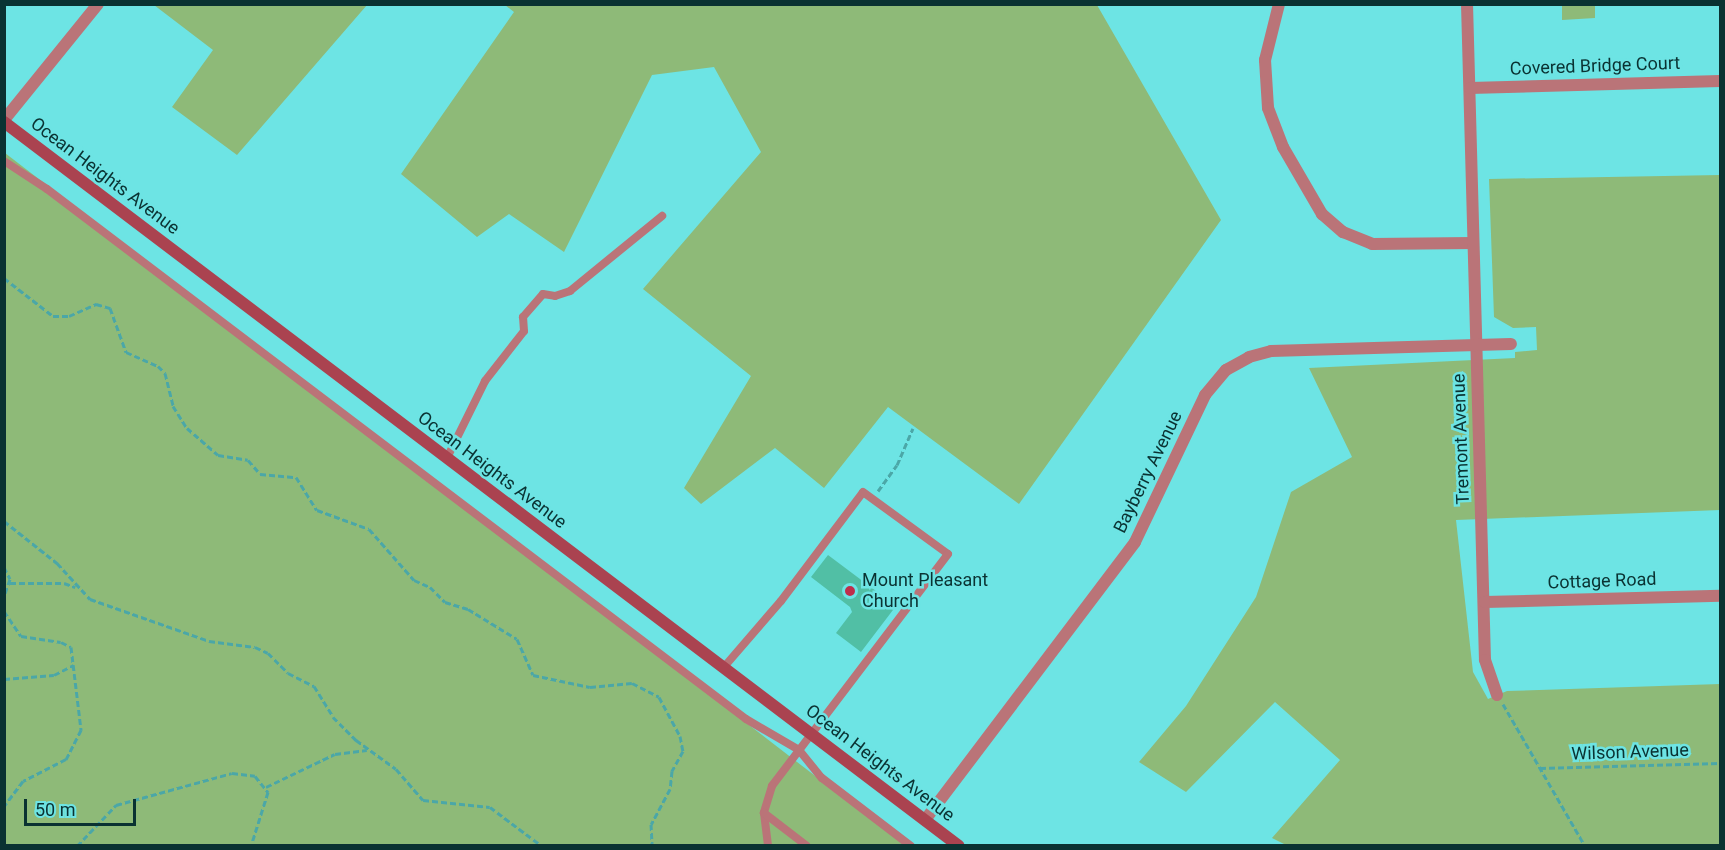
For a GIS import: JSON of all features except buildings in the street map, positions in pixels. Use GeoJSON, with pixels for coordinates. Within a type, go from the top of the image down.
{"type":"FeatureCollection","features":[{"type":"Feature","properties":{"kind":"main road","name":"Ocean Heights Avenue"},"geometry":{"type":"LineString","coordinates":[[4,121],[959,846]]}},
{"type":"Feature","properties":{"kind":"street"},"geometry":{"type":"LineString","coordinates":[[4,121],[98,4]]}},
{"type":"Feature","properties":{"kind":"street"},"geometry":{"type":"LineString","coordinates":[[1279,4],[1266,44],[1264,82],[1268,108],[1283,147],[1322,214],[1342,232],[1372,244],[1473,243]]}},
{"type":"Feature","properties":{"kind":"street","name":"Tremont Avenue"},"geometry":{"type":"LineString","coordinates":[[1467,4],[1486,669],[1497,695]]}},
{"type":"Feature","properties":{"kind":"street","name":"Covered Bridge Court"},"geometry":{"type":"LineString","coordinates":[[1470,88],[1720,81]]}},
{"type":"Feature","properties":{"kind":"street","name":"Bayberry Avenue"},"geometry":{"type":"LineString","coordinates":[[925,820],[1135,542],[1205,395],[1226,370],[1249,357],[1270,351],[1511,344]]}},
{"type":"Feature","properties":{"kind":"street","name":"Cottage Road"},"geometry":{"type":"LineString","coordinates":[[1485,602],[1720,596]]}},
{"type":"Feature","properties":{"kind":"lane"},"geometry":{"type":"LineString","coordinates":[[4,161],[746,719],[799,750],[822,778],[911,846]]}},
{"type":"Feature","properties":{"kind":"lane"},"geometry":{"type":"LineString","coordinates":[[447,458],[485,381],[524,331],[523,317],[543,294],[555,296],[570,291],[662,216]]}},
{"type":"Feature","properties":{"kind":"lane"},"geometry":{"type":"LineString","coordinates":[[724,667],[782,601],[863,492],[948,554],[772,786],[764,813],[768,846]]}},
{"type":"Feature","properties":{"kind":"lane"},"geometry":{"type":"LineString","coordinates":[[764,813],[807,846]]}},
{"type":"Feature","properties":{"kind":"path"},"geometry":{"type":"LineString","coordinates":[[4,278],[53,316],[69,316],[96,304],[110,308],[126,352],[158,366],[165,373],[173,406],[187,428],[218,455],[248,460],[260,474],[296,477],[317,510],[369,529],[414,580],[430,587],[445,602],[468,609],[517,639],[533,675],[590,687],[632,683],[659,698],[680,736],[683,751],[672,771],[670,789],[651,824],[652,846]]}},
{"type":"Feature","properties":{"kind":"path"},"geometry":{"type":"LineString","coordinates":[[877,492],[897,465],[913,428]]}},
{"type":"Feature","properties":{"kind":"path"},"geometry":{"type":"LineString","coordinates":[[4,521],[57,563],[76,588],[90,599],[168,628],[227,646],[262,649],[288,674],[314,686],[333,717],[369,750],[396,769],[423,800],[490,807],[542,846]]}},
{"type":"Feature","properties":{"kind":"path"},"geometry":{"type":"LineString","coordinates":[[4,567],[10,583],[4,596]]}},
{"type":"Feature","properties":{"kind":"path"},"geometry":{"type":"LineString","coordinates":[[10,583],[64,583],[76,588]]}},
{"type":"Feature","properties":{"kind":"path"},"geometry":{"type":"LineString","coordinates":[[4,611],[21,636],[67,644],[74,664],[81,713],[76,746],[66,759],[15,787],[4,806]]}},
{"type":"Feature","properties":{"kind":"path"},"geometry":{"type":"LineString","coordinates":[[4,679],[54,675],[74,664]]}},
{"type":"Feature","properties":{"kind":"path"},"geometry":{"type":"LineString","coordinates":[[1497,695],[1585,846]]}},
{"type":"Feature","properties":{"kind":"path"},"geometry":{"type":"LineString","coordinates":[[266,787],[335,754],[369,750]]}},
{"type":"Feature","properties":{"kind":"path","name":"Wilson Avenue"},"geometry":{"type":"LineString","coordinates":[[1540,768],[1720,763]]}},
{"type":"Feature","properties":{"kind":"path"},"geometry":{"type":"LineString","coordinates":[[77,846],[107,811],[136,796],[218,774],[250,774],[266,787],[267,806],[251,846]]}},
{"type":"Feature","properties":{"kind":"green space"},"geometry":{"type":"Polygon","coordinates":[[[154,5],[367,5],[237,155],[172,107],[213,50],[154,5]]]}},
{"type":"Feature","properties":{"kind":"green space"},"geometry":{"type":"Polygon","coordinates":[[[505,5],[1097,5],[1221,220],[1019,504],[888,407],[824,488],[775,448],[701,504],[684,488],[751,376],[643,289],[761,152],[714,67],[652,75],[564,252],[509,214],[477,237],[401,174],[514,12],[505,5]]]}},
{"type":"Feature","properties":{"kind":"green space"},"geometry":{"type":"Polygon","coordinates":[[[1562,5],[1595,5],[1595,18],[1562,20],[1562,5]]]}},
{"type":"Feature","properties":{"kind":"green space"},"geometry":{"type":"Polygon","coordinates":[[[5,153],[905,845],[5,845],[5,153]]]}},
{"type":"Feature","properties":{"kind":"green space"},"geometry":{"type":"Polygon","coordinates":[[[1720,175],[1720,510],[1456,520],[1473,672],[1488,699],[1507,691],[1720,684],[1720,845],[1286,845],[1272,838],[1340,760],[1275,702],[1186,792],[1139,762],[1186,706],[1256,597],[1291,492],[1352,457],[1309,368],[1515,358],[1515,352],[1537,350],[1536,327],[1513,328],[1494,317],[1489,179],[1720,175]]]}},
{"type":"Feature","properties":{"kind":"place","name":"Mount Pleasant Church"},"geometry":{"type":"Point","coordinates":[850,591]}}]}
